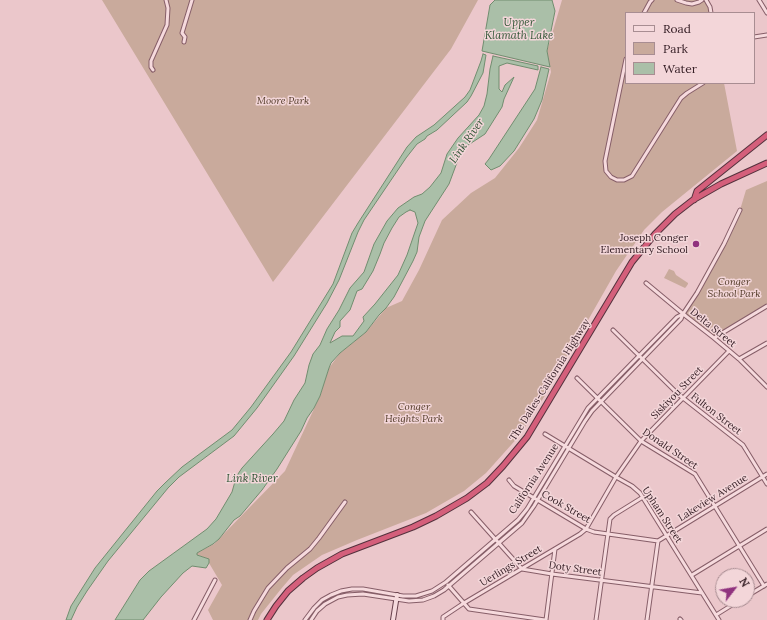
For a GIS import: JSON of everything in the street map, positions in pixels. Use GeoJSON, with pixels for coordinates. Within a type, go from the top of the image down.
{"type":"FeatureCollection","features":[{"type":"Feature","properties":{"kind":"highway"},"geometry":{"type":"LineString","coordinates":[[693,200],[697,191],[767,135]]}},
{"type":"Feature","properties":{"kind":"highway","name":"The Dalles-California Highway"},"geometry":{"type":"LineString","coordinates":[[267,620],[288,591],[317,568],[342,554],[413,527],[446,511],[467,498],[495,475],[512,457],[527,437],[632,262],[655,234],[675,214],[693,200],[721,184],[767,163]]}},
{"type":"Feature","properties":{"kind":"street"},"geometry":{"type":"LineString","coordinates":[[153,70],[151,67],[151,62],[168,25],[168,8],[166,0]]}},
{"type":"Feature","properties":{"kind":"street"},"geometry":{"type":"LineString","coordinates":[[184,42],[185,37],[182,33],[192,0]]}},
{"type":"Feature","properties":{"kind":"street"},"geometry":{"type":"LineString","coordinates":[[645,12],[652,0]]}},
{"type":"Feature","properties":{"kind":"street"},"geometry":{"type":"LineString","coordinates":[[677,0],[686,4],[692,4],[702,0]]}},
{"type":"Feature","properties":{"kind":"street"},"geometry":{"type":"LineString","coordinates":[[706,0],[711,12]]}},
{"type":"Feature","properties":{"kind":"street"},"geometry":{"type":"LineString","coordinates":[[760,0],[767,13]]}},
{"type":"Feature","properties":{"kind":"street"},"geometry":{"type":"LineString","coordinates":[[755,37],[767,35]]}},
{"type":"Feature","properties":{"kind":"street"},"geometry":{"type":"LineString","coordinates":[[625,64],[605,161],[606,171],[611,178],[617,180],[624,180],[632,176],[681,98],[701,84]]}},
{"type":"Feature","properties":{"kind":"street","name":"California Avenue"},"geometry":{"type":"LineString","coordinates":[[305,620],[322,600],[341,591],[363,589],[409,601],[423,600],[434,596],[522,523],[531,512],[588,416],[680,321],[724,244],[740,210]]}},
{"type":"Feature","properties":{"kind":"street","name":"Delta Street"},"geometry":{"type":"LineString","coordinates":[[646,283],[739,359],[767,388]]}},
{"type":"Feature","properties":{"kind":"street"},"geometry":{"type":"LineString","coordinates":[[714,338],[767,306]]}},
{"type":"Feature","properties":{"kind":"street","name":"California Avenue"},"geometry":{"type":"LineString","coordinates":[[311,620],[317,611],[325,604],[342,596],[353,594],[396,597],[422,595],[432,591],[446,582],[518,520],[534,497],[584,414],[597,398],[677,317],[683,314]]}},
{"type":"Feature","properties":{"kind":"street","name":"Fulton Street"},"geometry":{"type":"LineString","coordinates":[[613,330],[683,398],[743,445],[767,484]]}},
{"type":"Feature","properties":{"kind":"street"},"geometry":{"type":"LineString","coordinates":[[739,359],[767,343]]}},
{"type":"Feature","properties":{"kind":"street","name":"Siskiyou Street"},"geometry":{"type":"LineString","coordinates":[[586,528],[616,477],[641,442],[729,351]]}},
{"type":"Feature","properties":{"kind":"street","name":"Donald Street"},"geometry":{"type":"LineString","coordinates":[[578,378],[641,442],[695,474],[765,585]]}},
{"type":"Feature","properties":{"kind":"street","name":"Upham Street"},"geometry":{"type":"LineString","coordinates":[[545,434],[632,486],[643,497],[719,620]]}},
{"type":"Feature","properties":{"kind":"street","name":"Lakeview Avenue"},"geometry":{"type":"LineString","coordinates":[[667,536],[767,474]]}},
{"type":"Feature","properties":{"kind":"street","name":"Cook Street"},"geometry":{"type":"LineString","coordinates":[[509,480],[514,486],[594,532],[658,541]]}},
{"type":"Feature","properties":{"kind":"street"},"geometry":{"type":"LineString","coordinates":[[596,620],[610,520],[614,515],[643,497]]}},
{"type":"Feature","properties":{"kind":"street"},"geometry":{"type":"LineString","coordinates":[[250,620],[268,588],[287,568],[310,549],[345,502]]}},
{"type":"Feature","properties":{"kind":"street"},"geometry":{"type":"LineString","coordinates":[[471,512],[522,569]]}},
{"type":"Feature","properties":{"kind":"street","name":"Uerlings Street"},"geometry":{"type":"LineString","coordinates":[[443,619],[464,603],[580,534],[586,528]]}},
{"type":"Feature","properties":{"kind":"street"},"geometry":{"type":"LineString","coordinates":[[692,575],[767,529]]}},
{"type":"Feature","properties":{"kind":"street"},"geometry":{"type":"LineString","coordinates":[[647,620],[658,541],[667,536]]}},
{"type":"Feature","properties":{"kind":"street"},"geometry":{"type":"LineString","coordinates":[[446,582],[469,609],[546,620],[555,549]]}},
{"type":"Feature","properties":{"kind":"street","name":"Doty Street"},"geometry":{"type":"LineString","coordinates":[[522,569],[602,581],[702,593]]}},
{"type":"Feature","properties":{"kind":"street"},"geometry":{"type":"LineString","coordinates":[[194,620],[215,580]]}},
{"type":"Feature","properties":{"kind":"street"},"geometry":{"type":"LineString","coordinates":[[755,591],[765,585]]}},
{"type":"Feature","properties":{"kind":"street"},"geometry":{"type":"LineString","coordinates":[[393,620],[396,597]]}},
{"type":"Feature","properties":{"kind":"street"},"geometry":{"type":"LineString","coordinates":[[716,615],[727,608]]}},
{"type":"Feature","properties":{"kind":"green space","name":"Moore Park"},"geometry":{"type":"Polygon","coordinates":[[[102,0],[478,0],[451,49],[273,282],[102,0]]]}},
{"type":"Feature","properties":{"kind":"green space","name":"Conger Heights Park"},"geometry":{"type":"Polygon","coordinates":[[[562,0],[708,0],[710,12],[625,12],[625,84],[724,84],[737,151],[662,212],[644,230],[616,271],[546,394],[520,435],[486,473],[464,491],[426,513],[322,555],[293,575],[261,614],[258,620],[213,620],[208,610],[222,585],[209,563],[209,559],[197,555],[197,553],[214,544],[285,471],[320,396],[329,368],[340,353],[366,332],[386,308],[402,301],[419,270],[442,220],[471,193],[495,178],[519,148],[537,120],[551,72],[547,51],[562,0]]]}},
{"type":"Feature","properties":{"kind":"green space","name":"Conger School Park"},"geometry":{"type":"Polygon","coordinates":[[[767,181],[767,305],[714,338],[683,314],[740,210],[746,190],[767,181]]]}},
{"type":"Feature","properties":{"kind":"green space"},"geometry":{"type":"Polygon","coordinates":[[[669,269],[674,271],[676,275],[688,283],[685,288],[664,278],[669,269]]]}},
{"type":"Feature","properties":{"kind":"water","name":"Upper Klamath Lake"},"geometry":{"type":"Polygon","coordinates":[[[495,0],[552,0],[555,11],[547,51],[550,67],[482,51],[490,5],[495,0]]]}},
{"type":"Feature","properties":{"kind":"water"},"geometry":{"type":"Polygon","coordinates":[[[483,54],[486,55],[483,73],[471,96],[467,102],[437,130],[417,144],[406,158],[364,220],[339,280],[327,303],[294,356],[257,408],[234,436],[179,477],[168,488],[108,561],[87,591],[71,620],[66,620],[71,606],[95,568],[157,491],[182,467],[232,430],[251,407],[291,352],[333,284],[352,233],[407,147],[416,137],[434,125],[465,97],[470,90],[483,54]]]}},
{"type":"Feature","properties":{"kind":"water","name":"Link River"},"geometry":{"type":"Polygon","coordinates":[[[493,56],[538,66],[538,70],[507,63],[499,66],[499,89],[502,92],[505,85],[514,77],[502,107],[485,134],[462,149],[449,184],[425,221],[419,237],[417,252],[394,297],[366,332],[340,353],[331,363],[320,396],[314,408],[277,469],[262,490],[240,516],[234,520],[219,539],[197,553],[197,555],[209,559],[209,563],[206,568],[192,566],[183,573],[143,620],[115,620],[140,580],[149,571],[207,529],[216,519],[232,492],[236,478],[242,468],[284,421],[294,400],[305,383],[313,354],[320,345],[327,329],[350,288],[364,272],[374,244],[387,221],[398,208],[414,197],[422,194],[430,187],[441,173],[447,154],[458,138],[479,115],[484,106],[487,94],[493,56]],[[410,210],[399,217],[384,243],[373,271],[362,289],[357,291],[350,310],[340,321],[340,327],[335,332],[330,343],[342,336],[353,336],[364,321],[363,317],[398,275],[407,255],[418,223],[415,212],[410,210]]]}},
{"type":"Feature","properties":{"kind":"water"},"geometry":{"type":"Polygon","coordinates":[[[541,67],[549,69],[542,100],[534,119],[514,151],[500,166],[491,170],[485,164],[535,89],[541,67]]]}},
{"type":"Feature","properties":{"kind":"place","name":"Joseph Conger Elementary School"},"geometry":{"type":"Point","coordinates":[696,244]}}]}
